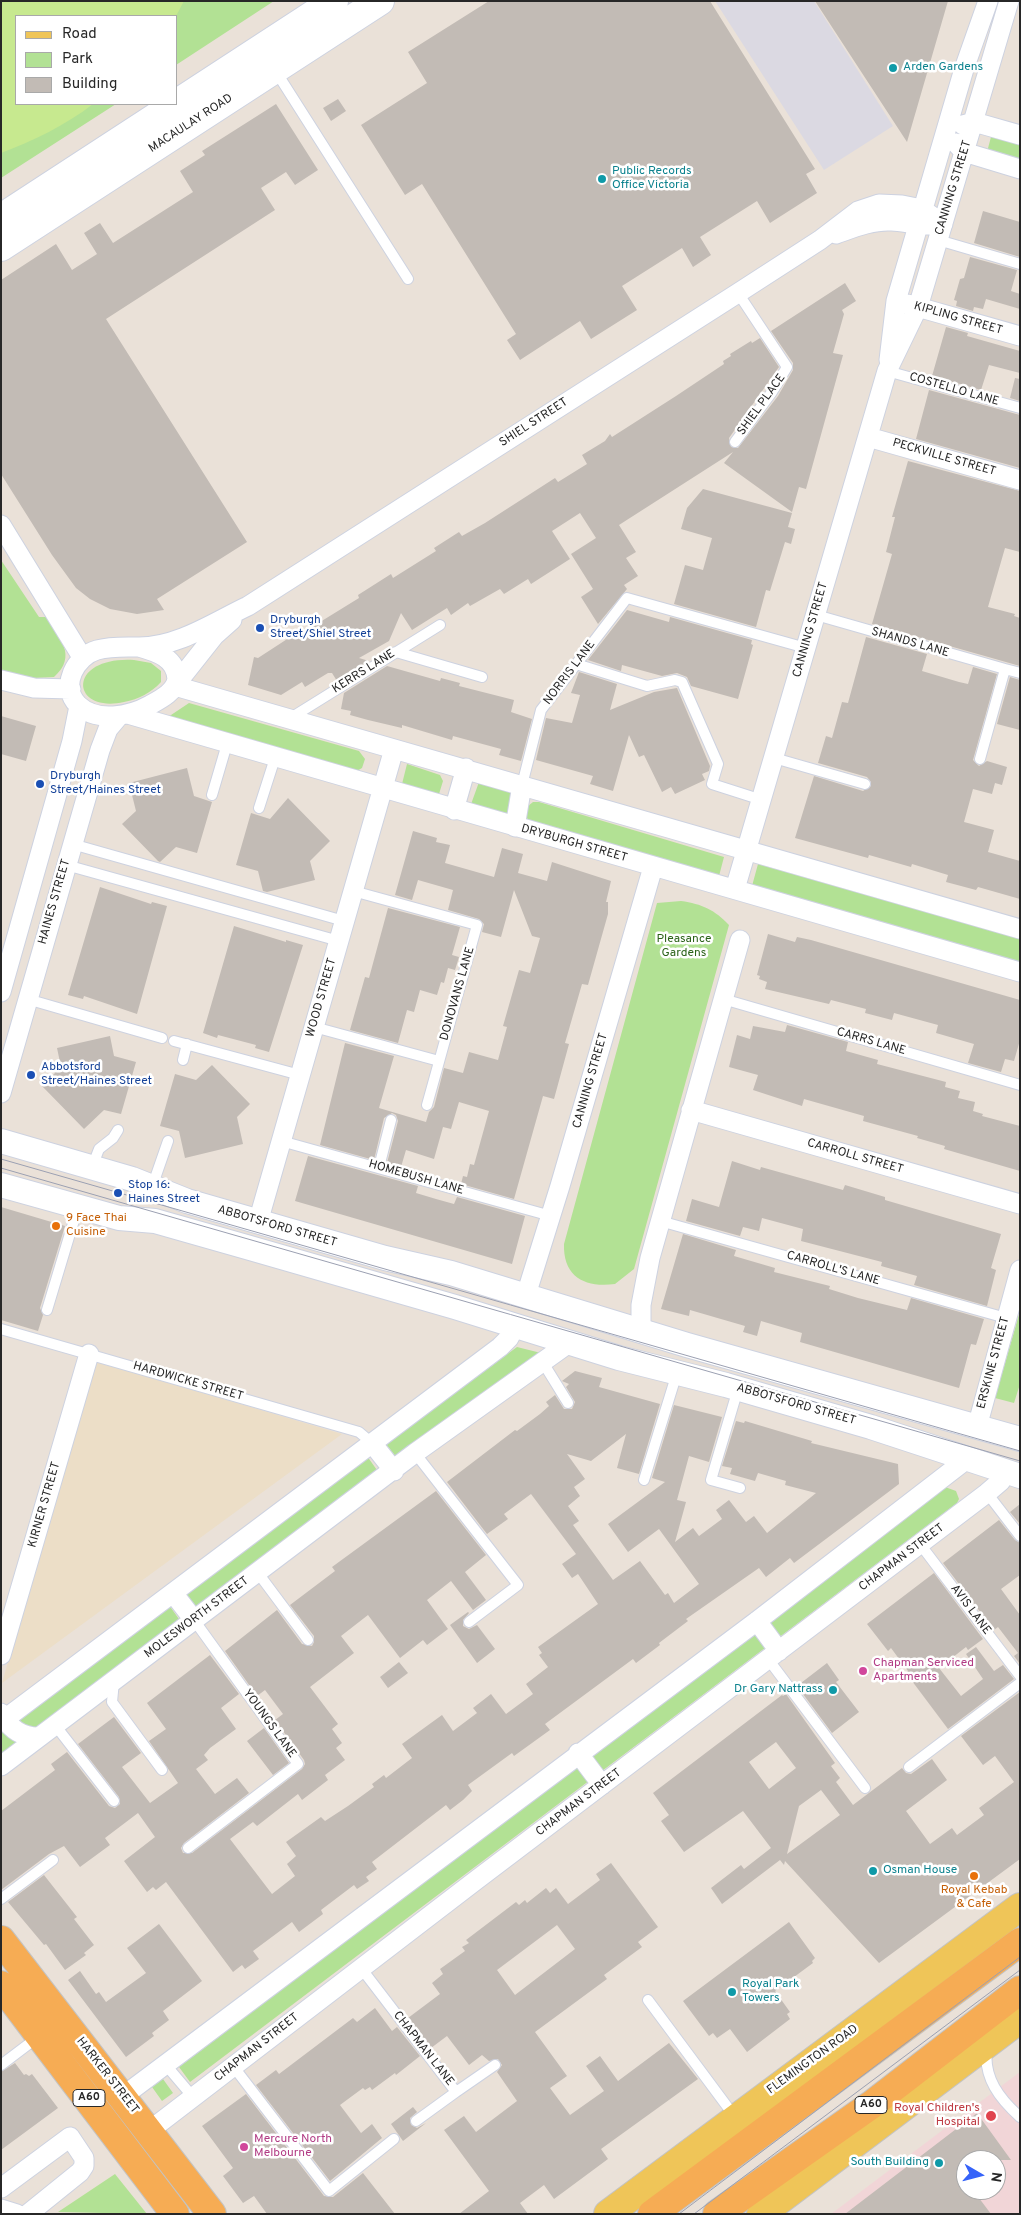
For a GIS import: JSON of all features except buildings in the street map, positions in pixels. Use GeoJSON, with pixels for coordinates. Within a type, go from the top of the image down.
{"type":"FeatureCollection","features":[{"type":"Feature","properties":{"kind":"highway"},"geometry":{"type":"LineString","coordinates":[[652,2214],[1020,1942]]}},
{"type":"Feature","properties":{"kind":"highway","name":"HARKER STREET"},"geometry":{"type":"LineString","coordinates":[[2,1943],[212,2214]]}},
{"type":"Feature","properties":{"kind":"highway","name":"A60"},"geometry":{"type":"LineString","coordinates":[[1,1985],[175,2214]]}},
{"type":"Feature","properties":{"kind":"highway","name":"A60"},"geometry":{"type":"LineString","coordinates":[[717,2214],[870,2105],[998,2027],[1020,1990]]}},
{"type":"Feature","properties":{"kind":"highway"},"geometry":{"type":"LineString","coordinates":[[150,2180],[173,2162]]}},
{"type":"Feature","properties":{"kind":"main road","name":"MACAULAY ROAD"},"geometry":{"type":"LineString","coordinates":[[178,103],[334,1]]}},
{"type":"Feature","properties":{"kind":"main road","name":"MACAULAY ROAD"},"geometry":{"type":"LineString","coordinates":[[1,246],[380,1]]}},
{"type":"Feature","properties":{"kind":"main road","name":"MACAULAY ROAD"},"geometry":{"type":"LineString","coordinates":[[1,218],[175,105]]}},
{"type":"Feature","properties":{"kind":"main road"},"geometry":{"type":"LineString","coordinates":[[76,170],[110,163],[126,166]]}},
{"type":"Feature","properties":{"kind":"main road","name":"FLEMINGTON ROAD"},"geometry":{"type":"LineString","coordinates":[[608,2214],[734,2117],[1018,1913]]}},
{"type":"Feature","properties":{"kind":"main road","name":"A60"},"geometry":{"type":"LineString","coordinates":[[761,2214],[998,2027]]}},
{"type":"Feature","properties":{"kind":"main road"},"geometry":{"type":"LineString","coordinates":[[826,2051],[843,2074]]}},
{"type":"Feature","properties":{"kind":"street","name":"CANNING STREET"},"geometry":{"type":"LineString","coordinates":[[735,889],[887,371],[896,301],[964,72],[988,1]]}},
{"type":"Feature","properties":{"kind":"street","name":"CANNING STREET"},"geometry":{"type":"LineString","coordinates":[[887,371],[918,307],[1009,1]]}},
{"type":"Feature","properties":{"kind":"street"},"geometry":{"type":"LineString","coordinates":[[964,72],[973,74],[990,68]]}},
{"type":"Feature","properties":{"kind":"street"},"geometry":{"type":"LineString","coordinates":[[1020,135],[974,122],[946,131],[964,152],[1020,169]]}},
{"type":"Feature","properties":{"kind":"street","name":"SHIEL STREET"},"geometry":{"type":"LineString","coordinates":[[139,647],[159,646],[178,640],[248,606],[820,240],[853,214],[871,206],[896,204],[920,217],[940,232]]}},
{"type":"Feature","properties":{"kind":"street","name":"KIPLING STREET"},"geometry":{"type":"LineString","coordinates":[[896,301],[1020,336]]}},
{"type":"Feature","properties":{"kind":"street","name":"PECKVILLE STREET"},"geometry":{"type":"LineString","coordinates":[[868,437],[1020,480]]}},
{"type":"Feature","properties":{"kind":"street"},"geometry":{"type":"LineString","coordinates":[[1,525],[82,657]]}},
{"type":"Feature","properties":{"kind":"street","name":"SHIEL STREET"},"geometry":{"type":"LineString","coordinates":[[176,685],[214,636],[248,606]]}},
{"type":"Feature","properties":{"kind":"street"},"geometry":{"type":"LineString","coordinates":[[1,992],[72,741],[75,698],[72,673],[82,657],[107,648],[139,647],[161,654],[167,659],[176,670],[176,685]]}},
{"type":"Feature","properties":{"kind":"street"},"geometry":{"type":"LineString","coordinates":[[1,680],[75,698],[95,713],[123,715],[155,702],[176,685]]}},
{"type":"Feature","properties":{"kind":"street"},"geometry":{"type":"LineString","coordinates":[[176,685],[288,720],[466,768],[1020,929]]}},
{"type":"Feature","properties":{"kind":"street","name":"DRYBURGH STREET"},"geometry":{"type":"LineString","coordinates":[[123,715],[1020,972]]}},
{"type":"Feature","properties":{"kind":"street","name":"HAINES STREET"},"geometry":{"type":"LineString","coordinates":[[1,1094],[103,739],[123,715]]}},
{"type":"Feature","properties":{"kind":"street","name":"WOOD STREET"},"geometry":{"type":"LineString","coordinates":[[250,1248],[394,749]]}},
{"type":"Feature","properties":{"kind":"street"},"geometry":{"type":"LineString","coordinates":[[454,810],[466,768]]}},
{"type":"Feature","properties":{"kind":"street"},"geometry":{"type":"LineString","coordinates":[[515,827],[522,785]]}},
{"type":"Feature","properties":{"kind":"street","name":"CANNING STREET"},"geometry":{"type":"LineString","coordinates":[[526,1295],[653,867]]}},
{"type":"Feature","properties":{"kind":"street"},"geometry":{"type":"LineString","coordinates":[[642,1331],[643,1290],[660,1222],[740,940]]}},
{"type":"Feature","properties":{"kind":"street","name":"CARROLL STREET"},"geometry":{"type":"LineString","coordinates":[[691,1110],[1020,1204]]}},
{"type":"Feature","properties":{"kind":"street","name":"ABBOTSFORD STREET"},"geometry":{"type":"LineString","coordinates":[[1,1141],[92,1167],[187,1201],[258,1222],[385,1258],[452,1273],[584,1314],[977,1427],[1018,1433]]}},
{"type":"Feature","properties":{"kind":"street","name":"ABBOTSFORD STREET"},"geometry":{"type":"LineString","coordinates":[[1,1184],[119,1218],[155,1221],[250,1248],[455,1307],[569,1343],[880,1430],[1013,1474]]}},
{"type":"Feature","properties":{"kind":"street","name":"ERSKINE STREET"},"geometry":{"type":"LineString","coordinates":[[977,1427],[1020,1270]]}},
{"type":"Feature","properties":{"kind":"street"},"geometry":{"type":"LineString","coordinates":[[38,1737],[19,1732],[2,1718],[173,1593],[500,1347],[509,1338],[515,1327],[526,1295]]}},
{"type":"Feature","properties":{"kind":"street"},"geometry":{"type":"LineString","coordinates":[[569,1343],[577,1333],[584,1314]]}},
{"type":"Feature","properties":{"kind":"street","name":"MOLESWORTH STREET"},"geometry":{"type":"LineString","coordinates":[[1,1766],[416,1453],[569,1343]]}},
{"type":"Feature","properties":{"kind":"street","name":"KIRNER STREET"},"geometry":{"type":"LineString","coordinates":[[1,1656],[89,1354]]}},
{"type":"Feature","properties":{"kind":"street"},"geometry":{"type":"LineString","coordinates":[[122,2097],[756,1621],[967,1459],[977,1427]]}},
{"type":"Feature","properties":{"kind":"street"},"geometry":{"type":"LineString","coordinates":[[1013,1474],[1018,1433]]}},
{"type":"Feature","properties":{"kind":"street"},"geometry":{"type":"LineString","coordinates":[[372,1443],[394,1471]]}},
{"type":"Feature","properties":{"kind":"street","name":"CHAPMAN STREET"},"geometry":{"type":"LineString","coordinates":[[149,2131],[987,1493],[1001,1480],[1013,1474]]}},
{"type":"Feature","properties":{"kind":"street"},"geometry":{"type":"LineString","coordinates":[[173,1593],[194,1620]]}},
{"type":"Feature","properties":{"kind":"street"},"geometry":{"type":"LineString","coordinates":[[756,1621],[774,1655]]}},
{"type":"Feature","properties":{"kind":"street"},"geometry":{"type":"LineString","coordinates":[[578,1753],[602,1785]]}},
{"type":"Feature","properties":{"kind":"street"},"geometry":{"type":"LineString","coordinates":[[1,2188],[70,2137],[84,2158],[82,2170],[28,2214]]}},
{"type":"Feature","properties":{"kind":"street"},"geometry":{"type":"LineString","coordinates":[[1,2209],[17,2214]]}},
{"type":"Feature","properties":{"kind":"lane"},"geometry":{"type":"LineString","coordinates":[[275,69],[408,279]]}},
{"type":"Feature","properties":{"kind":"lane"},"geometry":{"type":"LineString","coordinates":[[940,232],[1020,264]]}},
{"type":"Feature","properties":{"kind":"lane","name":"SHIEL PLACE"},"geometry":{"type":"LineString","coordinates":[[735,442],[777,385],[787,367],[738,293]]}},
{"type":"Feature","properties":{"kind":"lane","name":"COSTELLO LANE"},"geometry":{"type":"LineString","coordinates":[[887,371],[1020,408]]}},
{"type":"Feature","properties":{"kind":"lane","name":"NORRIS LANE"},"geometry":{"type":"LineString","coordinates":[[522,785],[541,710],[627,598],[806,648]]}},
{"type":"Feature","properties":{"kind":"lane","name":"SHANDS LANE"},"geometry":{"type":"LineString","coordinates":[[816,615],[1020,673]]}},
{"type":"Feature","properties":{"kind":"lane","name":"KERRS LANE"},"geometry":{"type":"LineString","coordinates":[[288,720],[440,625]]}},
{"type":"Feature","properties":{"kind":"lane"},"geometry":{"type":"LineString","coordinates":[[396,652],[482,677]]}},
{"type":"Feature","properties":{"kind":"lane"},"geometry":{"type":"LineString","coordinates":[[576,664],[647,686],[675,680],[682,682],[718,764],[712,784],[762,800]]}},
{"type":"Feature","properties":{"kind":"lane"},"geometry":{"type":"LineString","coordinates":[[980,759],[1005,669]]}},
{"type":"Feature","properties":{"kind":"lane"},"geometry":{"type":"LineString","coordinates":[[212,795],[227,744]]}},
{"type":"Feature","properties":{"kind":"lane"},"geometry":{"type":"LineString","coordinates":[[259,808],[275,758]]}},
{"type":"Feature","properties":{"kind":"lane"},"geometry":{"type":"LineString","coordinates":[[774,758],[865,784]]}},
{"type":"Feature","properties":{"kind":"lane"},"geometry":{"type":"LineString","coordinates":[[72,844],[344,921]]}},
{"type":"Feature","properties":{"kind":"lane"},"geometry":{"type":"LineString","coordinates":[[66,865],[339,941]]}},
{"type":"Feature","properties":{"kind":"lane","name":"DONOVANS LANE"},"geometry":{"type":"LineString","coordinates":[[353,891],[477,925],[439,1061]]}},
{"type":"Feature","properties":{"kind":"lane"},"geometry":{"type":"LineString","coordinates":[[27,999],[144,1037],[162,1038]]}},
{"type":"Feature","properties":{"kind":"lane","name":"CARRS LANE"},"geometry":{"type":"LineString","coordinates":[[723,999],[1020,1085]]}},
{"type":"Feature","properties":{"kind":"lane"},"geometry":{"type":"LineString","coordinates":[[314,1027],[439,1061],[427,1105]]}},
{"type":"Feature","properties":{"kind":"lane"},"geometry":{"type":"LineString","coordinates":[[174,1041],[300,1075]]}},
{"type":"Feature","properties":{"kind":"lane"},"geometry":{"type":"LineString","coordinates":[[183,1060],[187,1044]]}},
{"type":"Feature","properties":{"kind":"lane"},"geometry":{"type":"LineString","coordinates":[[379,1167],[391,1120]]}},
{"type":"Feature","properties":{"kind":"lane"},"geometry":{"type":"LineString","coordinates":[[92,1167],[100,1149],[113,1138],[118,1130]]}},
{"type":"Feature","properties":{"kind":"lane"},"geometry":{"type":"LineString","coordinates":[[152,1187],[168,1141]]}},
{"type":"Feature","properties":{"kind":"lane","name":"HOMEBUSH LANE"},"geometry":{"type":"LineString","coordinates":[[281,1141],[551,1216]]}},
{"type":"Feature","properties":{"kind":"lane"},"geometry":{"type":"LineString","coordinates":[[47,1310],[78,1207]]}},
{"type":"Feature","properties":{"kind":"lane","name":"CARROLL'S LANE"},"geometry":{"type":"LineString","coordinates":[[660,1222],[1006,1318]]}},
{"type":"Feature","properties":{"kind":"lane","name":"HARDWICKE STREET"},"geometry":{"type":"LineString","coordinates":[[1,1329],[359,1432],[372,1443]]}},
{"type":"Feature","properties":{"kind":"lane"},"geometry":{"type":"LineString","coordinates":[[542,1361],[568,1403]]}},
{"type":"Feature","properties":{"kind":"lane"},"geometry":{"type":"LineString","coordinates":[[644,1480],[677,1373]]}},
{"type":"Feature","properties":{"kind":"lane"},"geometry":{"type":"LineString","coordinates":[[738,1389],[711,1480],[740,1488]]}},
{"type":"Feature","properties":{"kind":"lane"},"geometry":{"type":"LineString","coordinates":[[416,1453],[518,1585],[469,1622]]}},
{"type":"Feature","properties":{"kind":"lane"},"geometry":{"type":"LineString","coordinates":[[987,1493],[1020,1536]]}},
{"type":"Feature","properties":{"kind":"lane","name":"AVIS LANE"},"geometry":{"type":"LineString","coordinates":[[920,1544],[1020,1676]]}},
{"type":"Feature","properties":{"kind":"lane"},"geometry":{"type":"LineString","coordinates":[[258,1573],[308,1640]]}},
{"type":"Feature","properties":{"kind":"lane","name":"YOUNGS LANE"},"geometry":{"type":"LineString","coordinates":[[188,1848],[298,1764],[194,1620]]}},
{"type":"Feature","properties":{"kind":"lane"},"geometry":{"type":"LineString","coordinates":[[774,1655],[865,1788]]}},
{"type":"Feature","properties":{"kind":"lane"},"geometry":{"type":"LineString","coordinates":[[114,1680],[112,1702],[162,1770]]}},
{"type":"Feature","properties":{"kind":"lane"},"geometry":{"type":"LineString","coordinates":[[909,1767],[1020,1683]]}},
{"type":"Feature","properties":{"kind":"lane"},"geometry":{"type":"LineString","coordinates":[[55,1725],[114,1801]]}},
{"type":"Feature","properties":{"kind":"lane"},"geometry":{"type":"LineString","coordinates":[[1,1899],[53,1860]]}},
{"type":"Feature","properties":{"kind":"lane","name":"CHAPMAN LANE"},"geometry":{"type":"LineString","coordinates":[[361,1968],[456,2092],[495,2065]]}},
{"type":"Feature","properties":{"kind":"lane"},"geometry":{"type":"LineString","coordinates":[[648,2000],[734,2117]]}},
{"type":"Feature","properties":{"kind":"lane"},"geometry":{"type":"LineString","coordinates":[[998,2027],[986,2060],[991,2082],[1002,2099],[1020,2117]]}},
{"type":"Feature","properties":{"kind":"lane"},"geometry":{"type":"LineString","coordinates":[[1,2065],[40,2036]]}},
{"type":"Feature","properties":{"kind":"lane"},"geometry":{"type":"LineString","coordinates":[[165,2064],[193,2097]]}},
{"type":"Feature","properties":{"kind":"lane"},"geometry":{"type":"LineString","coordinates":[[233,2066],[329,2191],[394,2139]]}},
{"type":"Feature","properties":{"kind":"lane"},"geometry":{"type":"LineString","coordinates":[[416,2121],[456,2092]]}},
{"type":"Feature","properties":{"kind":"shaded area"},"geometry":{"type":"Polygon","coordinates":[[[715,1],[814,1],[893,126],[824,170],[715,1]]]}},
{"type":"Feature","properties":{"kind":"shaded area"},"geometry":{"type":"Polygon","coordinates":[[[95,1361],[342,1434],[2,1683],[95,1361]]]}},
{"type":"Feature","properties":{"kind":"shaded area","name":"Royal Children's Hospital"},"geometry":{"type":"Polygon","coordinates":[[[1020,2072],[1020,2214],[831,2214],[1020,2072]]]}},
{"type":"Feature","properties":{"kind":"green space"},"geometry":{"type":"Polygon","coordinates":[[[1,1],[274,1],[178,64],[178,15],[15,15],[15,105],[114,105],[1,178],[1,1]]]}},
{"type":"Feature","properties":{"kind":"green space"},"geometry":{"type":"Polygon","coordinates":[[[1,1],[184,1],[177,15],[15,15],[15,105],[92,105],[49,132],[1,153],[1,1]]]}},
{"type":"Feature","properties":{"kind":"green space"},"geometry":{"type":"Polygon","coordinates":[[[991,137],[1020,145],[1020,161],[987,152],[991,137]]]}},
{"type":"Feature","properties":{"kind":"green space"},"geometry":{"type":"Polygon","coordinates":[[[1,560],[39,617],[47,617],[61,639],[64,647],[65,662],[54,677],[34,678],[1,670],[1,560]]]}},
{"type":"Feature","properties":{"kind":"green space"},"geometry":{"type":"Polygon","coordinates":[[[134,660],[151,663],[161,671],[161,682],[149,692],[129,701],[106,703],[93,700],[86,693],[83,684],[87,675],[96,667],[112,661],[134,660]]]}},
{"type":"Feature","properties":{"kind":"green space"},"geometry":{"type":"Polygon","coordinates":[[[189,703],[359,751],[365,759],[362,768],[353,773],[168,717],[189,703]]]}},
{"type":"Feature","properties":{"kind":"green space"},"geometry":{"type":"Polygon","coordinates":[[[407,764],[440,775],[443,781],[439,794],[402,784],[407,764]]]}},
{"type":"Feature","properties":{"kind":"green space"},"geometry":{"type":"Polygon","coordinates":[[[479,782],[509,791],[515,802],[512,812],[501,817],[470,807],[479,782]]]}},
{"type":"Feature","properties":{"kind":"green space"},"geometry":{"type":"Polygon","coordinates":[[[533,802],[539,802],[724,857],[719,876],[530,822],[526,817],[528,806],[533,802]]]}},
{"type":"Feature","properties":{"kind":"green space"},"geometry":{"type":"Polygon","coordinates":[[[758,864],[1020,939],[1020,964],[752,886],[758,864]]]}},
{"type":"Feature","properties":{"kind":"green space","name":"Pleasance Gardens"},"geometry":{"type":"Polygon","coordinates":[[[681,901],[708,909],[719,915],[729,925],[634,1269],[615,1284],[604,1285],[585,1282],[578,1278],[567,1265],[564,1244],[657,903],[681,901]]]}},
{"type":"Feature","properties":{"kind":"green space"},"geometry":{"type":"Polygon","coordinates":[[[1020,1311],[1020,1384],[1014,1403],[995,1398],[1020,1311]]]}},
{"type":"Feature","properties":{"kind":"green space"},"geometry":{"type":"Polygon","coordinates":[[[517,1347],[541,1353],[396,1457],[386,1444],[517,1347]]]}},
{"type":"Feature","properties":{"kind":"green space"},"geometry":{"type":"Polygon","coordinates":[[[367,1456],[379,1473],[196,1610],[184,1594],[367,1456]]]}},
{"type":"Feature","properties":{"kind":"green space"},"geometry":{"type":"Polygon","coordinates":[[[945,1487],[956,1491],[959,1499],[957,1503],[190,2082],[179,2067],[945,1487]]]}},
{"type":"Feature","properties":{"kind":"green space"},"geometry":{"type":"Polygon","coordinates":[[[169,1605],[181,1622],[1,1758],[1,1731],[169,1605]]]}},
{"type":"Feature","properties":{"kind":"green space"},"geometry":{"type":"Polygon","coordinates":[[[163,2079],[173,2093],[162,2101],[152,2087],[163,2079]]]}},
{"type":"Feature","properties":{"kind":"green space"},"geometry":{"type":"Polygon","coordinates":[[[115,2174],[147,2214],[58,2212],[115,2174]]]}},
{"type":"Feature","properties":{"kind":"tram line"},"geometry":{"type":"LineString","coordinates":[[1,1159],[1020,1451]]}},
{"type":"Feature","properties":{"kind":"tram line"},"geometry":{"type":"LineString","coordinates":[[1,1168],[1020,1461]]}},
{"type":"Feature","properties":{"kind":"tram line"},"geometry":{"type":"LineString","coordinates":[[679,2214],[1020,1957]]}},
{"type":"Feature","properties":{"kind":"tram line"},"geometry":{"type":"LineString","coordinates":[[694,2214],[1020,1970]]}},
{"type":"Feature","properties":{"kind":"place","name":"Arden Gardens"},"geometry":{"type":"Point","coordinates":[893,68]}},
{"type":"Feature","properties":{"kind":"place","name":"Public Records Office Victoria"},"geometry":{"type":"Point","coordinates":[602,179]}},
{"type":"Feature","properties":{"kind":"place","name":"Dryburgh Street/Shiel Street"},"geometry":{"type":"Point","coordinates":[260,628]}},
{"type":"Feature","properties":{"kind":"place","name":"Dryburgh Street/Haines Street"},"geometry":{"type":"Point","coordinates":[40,784]}},
{"type":"Feature","properties":{"kind":"place","name":"Abbotsford Street/Haines Street"},"geometry":{"type":"Point","coordinates":[31,1075]}},
{"type":"Feature","properties":{"kind":"place","name":"Stop 16: Haines Street"},"geometry":{"type":"Point","coordinates":[118,1193]}},
{"type":"Feature","properties":{"kind":"place","name":"9 Face Thai Cuisine"},"geometry":{"type":"Point","coordinates":[56,1226]}},
{"type":"Feature","properties":{"kind":"place","name":"Chapman Serviced Apartments"},"geometry":{"type":"Point","coordinates":[863,1671]}},
{"type":"Feature","properties":{"kind":"place","name":"Dr Gary Nattrass"},"geometry":{"type":"Point","coordinates":[833,1690]}},
{"type":"Feature","properties":{"kind":"place","name":"Osman House"},"geometry":{"type":"Point","coordinates":[873,1871]}},
{"type":"Feature","properties":{"kind":"place","name":"Royal Kebab & Cafe"},"geometry":{"type":"Point","coordinates":[974,1876]}},
{"type":"Feature","properties":{"kind":"place","name":"Royal Park Towers"},"geometry":{"type":"Point","coordinates":[732,1992]}},
{"type":"Feature","properties":{"kind":"place","name":"Royal Children's Hospital"},"geometry":{"type":"Point","coordinates":[991,2116]}},
{"type":"Feature","properties":{"kind":"place","name":"Mercure North Melbourne"},"geometry":{"type":"Point","coordinates":[244,2147]}},
{"type":"Feature","properties":{"kind":"place","name":"South Building"},"geometry":{"type":"Point","coordinates":[939,2163]}}]}
